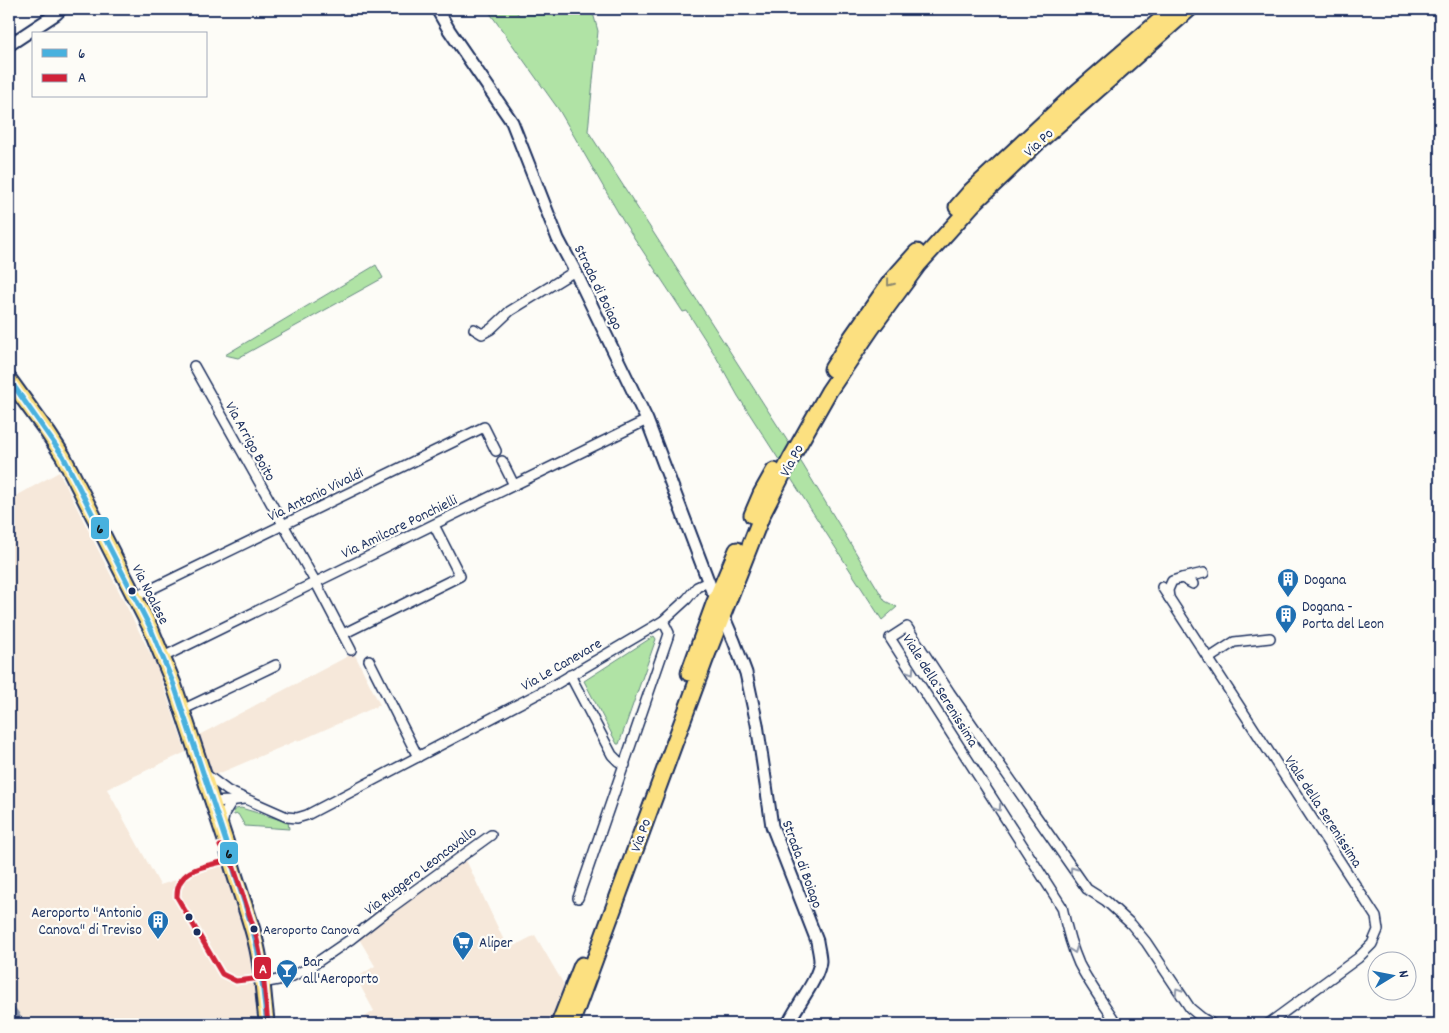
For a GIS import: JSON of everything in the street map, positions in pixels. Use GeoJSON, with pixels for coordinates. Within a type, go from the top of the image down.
{"type":"FeatureCollection","features":[{"type":"Feature","properties":{"kind":"highway","name":"Via Po"},"geometry":{"type":"LineString","coordinates":[[571,1024],[576,995],[604,908],[714,604],[761,494],[821,387],[851,338],[891,281],[971,191],[1076,93],[1173,9]]}},
{"type":"Feature","properties":{"kind":"highway","name":"Via Po"},"geometry":{"type":"LineString","coordinates":[[560,1024],[576,995],[759,523],[791,458],[829,391],[918,265],[974,203],[1044,137],[1189,9]]}},
{"type":"Feature","properties":{"kind":"highway"},"geometry":{"type":"LineString","coordinates":[[554,1024],[576,995]]}},
{"type":"Feature","properties":{"kind":"highway"},"geometry":{"type":"LineString","coordinates":[[576,995],[577,1024]]}},
{"type":"Feature","properties":{"kind":"main road","name":"Via Noalese"},"geometry":{"type":"LineString","coordinates":[[9,379],[48,433],[62,456],[151,629],[163,657],[226,842],[240,862],[260,923],[267,951],[267,1024]]}},
{"type":"Feature","properties":{"kind":"main road","name":"Via Noalese"},"geometry":{"type":"LineString","coordinates":[[267,983],[276,1024]]}},
{"type":"Feature","properties":{"kind":"street"},"geometry":{"type":"LineString","coordinates":[[9,45],[61,9]]}},
{"type":"Feature","properties":{"kind":"street","name":"Strada di Boiago"},"geometry":{"type":"LineString","coordinates":[[437,9],[449,30],[512,122],[558,240],[647,420],[710,587]]}},
{"type":"Feature","properties":{"kind":"street"},"geometry":{"type":"LineString","coordinates":[[474,329],[482,334],[491,329],[510,311],[575,271]]}},
{"type":"Feature","properties":{"kind":"street","name":"Via Arrigo Boito"},"geometry":{"type":"LineString","coordinates":[[194,366],[352,650]]}},
{"type":"Feature","properties":{"kind":"street","name":"Via Amilcare Ponchielli"},"geometry":{"type":"LineString","coordinates":[[163,657],[647,420]]}},
{"type":"Feature","properties":{"kind":"street","name":"Via Antonio Vivaldi"},"geometry":{"type":"LineString","coordinates":[[135,598],[484,427],[496,451]]}},
{"type":"Feature","properties":{"kind":"street"},"geometry":{"type":"LineString","coordinates":[[502,461],[514,485]]}},
{"type":"Feature","properties":{"kind":"street"},"geometry":{"type":"LineString","coordinates":[[343,634],[460,576],[434,525]]}},
{"type":"Feature","properties":{"kind":"street"},"geometry":{"type":"LineString","coordinates":[[1169,598],[1168,590],[1172,581],[1204,573]]}},
{"type":"Feature","properties":{"kind":"street"},"geometry":{"type":"LineString","coordinates":[[1182,578],[1193,584]]}},
{"type":"Feature","properties":{"kind":"street","name":"Via Le Canevare"},"geometry":{"type":"LineString","coordinates":[[202,771],[233,797],[246,799],[287,817],[307,816],[418,756],[551,688],[663,621],[696,588],[710,587]]}},
{"type":"Feature","properties":{"kind":"street","name":"Viale della Serenissima"},"geometry":{"type":"LineString","coordinates":[[1162,587],[1376,917],[1378,930],[1372,944],[1358,958],[1268,1024]]}},
{"type":"Feature","properties":{"kind":"street","name":"Strada di Boiago"},"geometry":{"type":"LineString","coordinates":[[725,620],[747,679],[757,724],[772,826],[816,942],[820,961],[816,975],[788,1024]]}},
{"type":"Feature","properties":{"kind":"street"},"geometry":{"type":"LineString","coordinates":[[578,898],[668,638],[669,633],[663,621]]}},
{"type":"Feature","properties":{"kind":"street","name":"Viale della Serenissima"},"geometry":{"type":"LineString","coordinates":[[1117,1024],[1078,962],[1067,930],[1062,907],[890,638],[907,627],[950,693],[1087,889],[1106,901],[1131,924],[1146,942],[1190,1008],[1212,1024]]}},
{"type":"Feature","properties":{"kind":"street"},"geometry":{"type":"LineString","coordinates":[[1208,659],[1234,642],[1270,638]]}},
{"type":"Feature","properties":{"kind":"street"},"geometry":{"type":"LineString","coordinates":[[369,660],[418,756]]}},
{"type":"Feature","properties":{"kind":"street"},"geometry":{"type":"LineString","coordinates":[[182,710],[276,664]]}},
{"type":"Feature","properties":{"kind":"street"},"geometry":{"type":"LineString","coordinates":[[570,675],[612,755],[624,765]]}},
{"type":"Feature","properties":{"kind":"street"},"geometry":{"type":"LineString","coordinates":[[213,802],[222,794],[233,797],[225,812],[222,828]]}},
{"type":"Feature","properties":{"kind":"street","name":"Via Ruggero Leoncavallo"},"geometry":{"type":"LineString","coordinates":[[267,983],[289,978],[327,956],[491,835]]}},
{"type":"Feature","properties":{"kind":"shaded area"},"geometry":{"type":"Polygon","coordinates":[[[59,472],[157,667],[186,752],[107,789],[160,885],[225,865],[248,939],[252,962],[257,1024],[9,1024],[9,500],[59,472]]]}},
{"type":"Feature","properties":{"kind":"shaded area"},"geometry":{"type":"Polygon","coordinates":[[[354,653],[380,705],[213,776],[199,735],[354,653]]]}},
{"type":"Feature","properties":{"kind":"shaded area"},"geometry":{"type":"Polygon","coordinates":[[[465,858],[508,949],[535,935],[563,983],[564,991],[549,1024],[354,1024],[374,1011],[356,978],[375,966],[358,937],[465,858]]]}},
{"type":"Feature","properties":{"kind":"green space"},"geometry":{"type":"Polygon","coordinates":[[[487,9],[514,9],[519,15],[593,13],[598,31],[588,131],[803,465],[885,601],[897,607],[882,620],[738,396],[687,311],[683,312],[623,221],[559,110],[487,9]]]}},
{"type":"Feature","properties":{"kind":"green space"},"geometry":{"type":"Polygon","coordinates":[[[376,265],[383,278],[238,358],[225,355],[376,265]]]}},
{"type":"Feature","properties":{"kind":"green space"},"geometry":{"type":"Polygon","coordinates":[[[654,636],[656,639],[619,744],[617,744],[584,681],[654,636]]]}},
{"type":"Feature","properties":{"kind":"green space"},"geometry":{"type":"Polygon","coordinates":[[[241,808],[288,822],[289,829],[245,826],[238,814],[234,815],[233,811],[241,808]]]}},
{"type":"Feature","properties":{"kind":"taxiway"},"geometry":{"type":"LineString","coordinates":[[9,1017],[13,1024]]}},
{"type":"Feature","properties":{"kind":"transit line","name":"6"},"geometry":{"type":"LineString","coordinates":[[9,379],[63,456],[151,629],[174,685],[253,930],[260,963],[267,1024]]}},
{"type":"Feature","properties":{"kind":"transit line","name":"A"},"geometry":{"type":"LineString","coordinates":[[220,846],[233,865],[256,935],[262,963],[268,1024]]}},
{"type":"Feature","properties":{"kind":"transit line","name":"A"},"geometry":{"type":"LineString","coordinates":[[230,860],[203,866],[188,874],[182,879],[178,887],[177,897],[222,974],[236,981],[262,978]]}},
{"type":"Feature","properties":{"kind":"place","name":"Dogana"},"geometry":{"type":"Point","coordinates":[1288,598]}},
{"type":"Feature","properties":{"kind":"place","name":"Dogana - Porta del Leon"},"geometry":{"type":"Point","coordinates":[1286,634]}},
{"type":"Feature","properties":{"kind":"place","name":"Aeroporto Canova"},"geometry":{"type":"Point","coordinates":[254,929]}},
{"type":"Feature","properties":{"kind":"place","name":"Aeroporto \"Antonio Canova\" di Treviso"},"geometry":{"type":"Point","coordinates":[158,940]}},
{"type":"Feature","properties":{"kind":"place","name":"Aliper"},"geometry":{"type":"Point","coordinates":[463,961]}},
{"type":"Feature","properties":{"kind":"place","name":"Bar all'Aeroporto"},"geometry":{"type":"Point","coordinates":[287,989]}}]}
